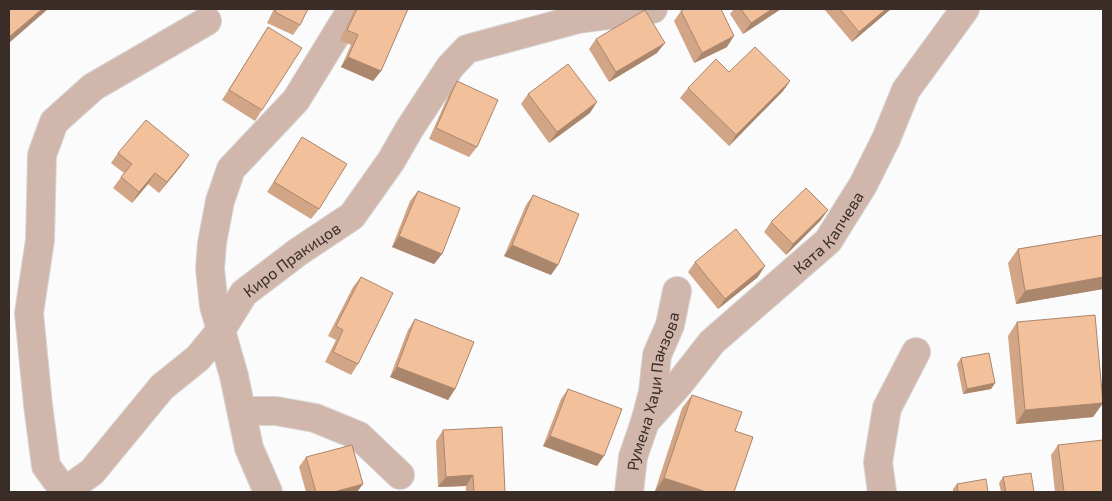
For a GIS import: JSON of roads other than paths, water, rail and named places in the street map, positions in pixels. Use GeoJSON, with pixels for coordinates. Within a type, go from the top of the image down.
{"type":"FeatureCollection","features":[{"type":"Feature","properties":{"kind":"street"},"geometry":{"type":"LineString","coordinates":[[268,492],[249,448],[242,411],[214,306],[210,269],[212,242],[220,201],[231,169],[296,100],[352,9]]}},
{"type":"Feature","properties":{"kind":"street","name":"Киро Пракицов"},"geometry":{"type":"LineString","coordinates":[[65,492],[92,472],[162,387],[198,358],[221,330],[244,293],[298,252],[352,216],[392,161],[410,128],[450,67],[467,49],[578,19],[654,9]]}},
{"type":"Feature","properties":{"kind":"street","name":"Ката Капчева"},"geometry":{"type":"LineString","coordinates":[[645,422],[680,384],[712,342],[828,241],[863,185],[886,139],[906,90],[965,9]]}},
{"type":"Feature","properties":{"kind":"street"},"geometry":{"type":"LineString","coordinates":[[65,492],[46,466],[29,313],[40,240],[42,156],[54,122],[93,87],[207,21]]}},
{"type":"Feature","properties":{"kind":"street","name":"Румена Хаџи Панзова"},"geometry":{"type":"LineString","coordinates":[[629,492],[633,457],[653,392],[657,355],[670,325],[677,290]]}},
{"type":"Feature","properties":{"kind":"street"},"geometry":{"type":"LineString","coordinates":[[882,492],[878,462],[887,408],[916,352]]}},
{"type":"Feature","properties":{"kind":"street"},"geometry":{"type":"LineString","coordinates":[[242,411],[276,411],[315,418],[359,436],[400,475]]}}]}
